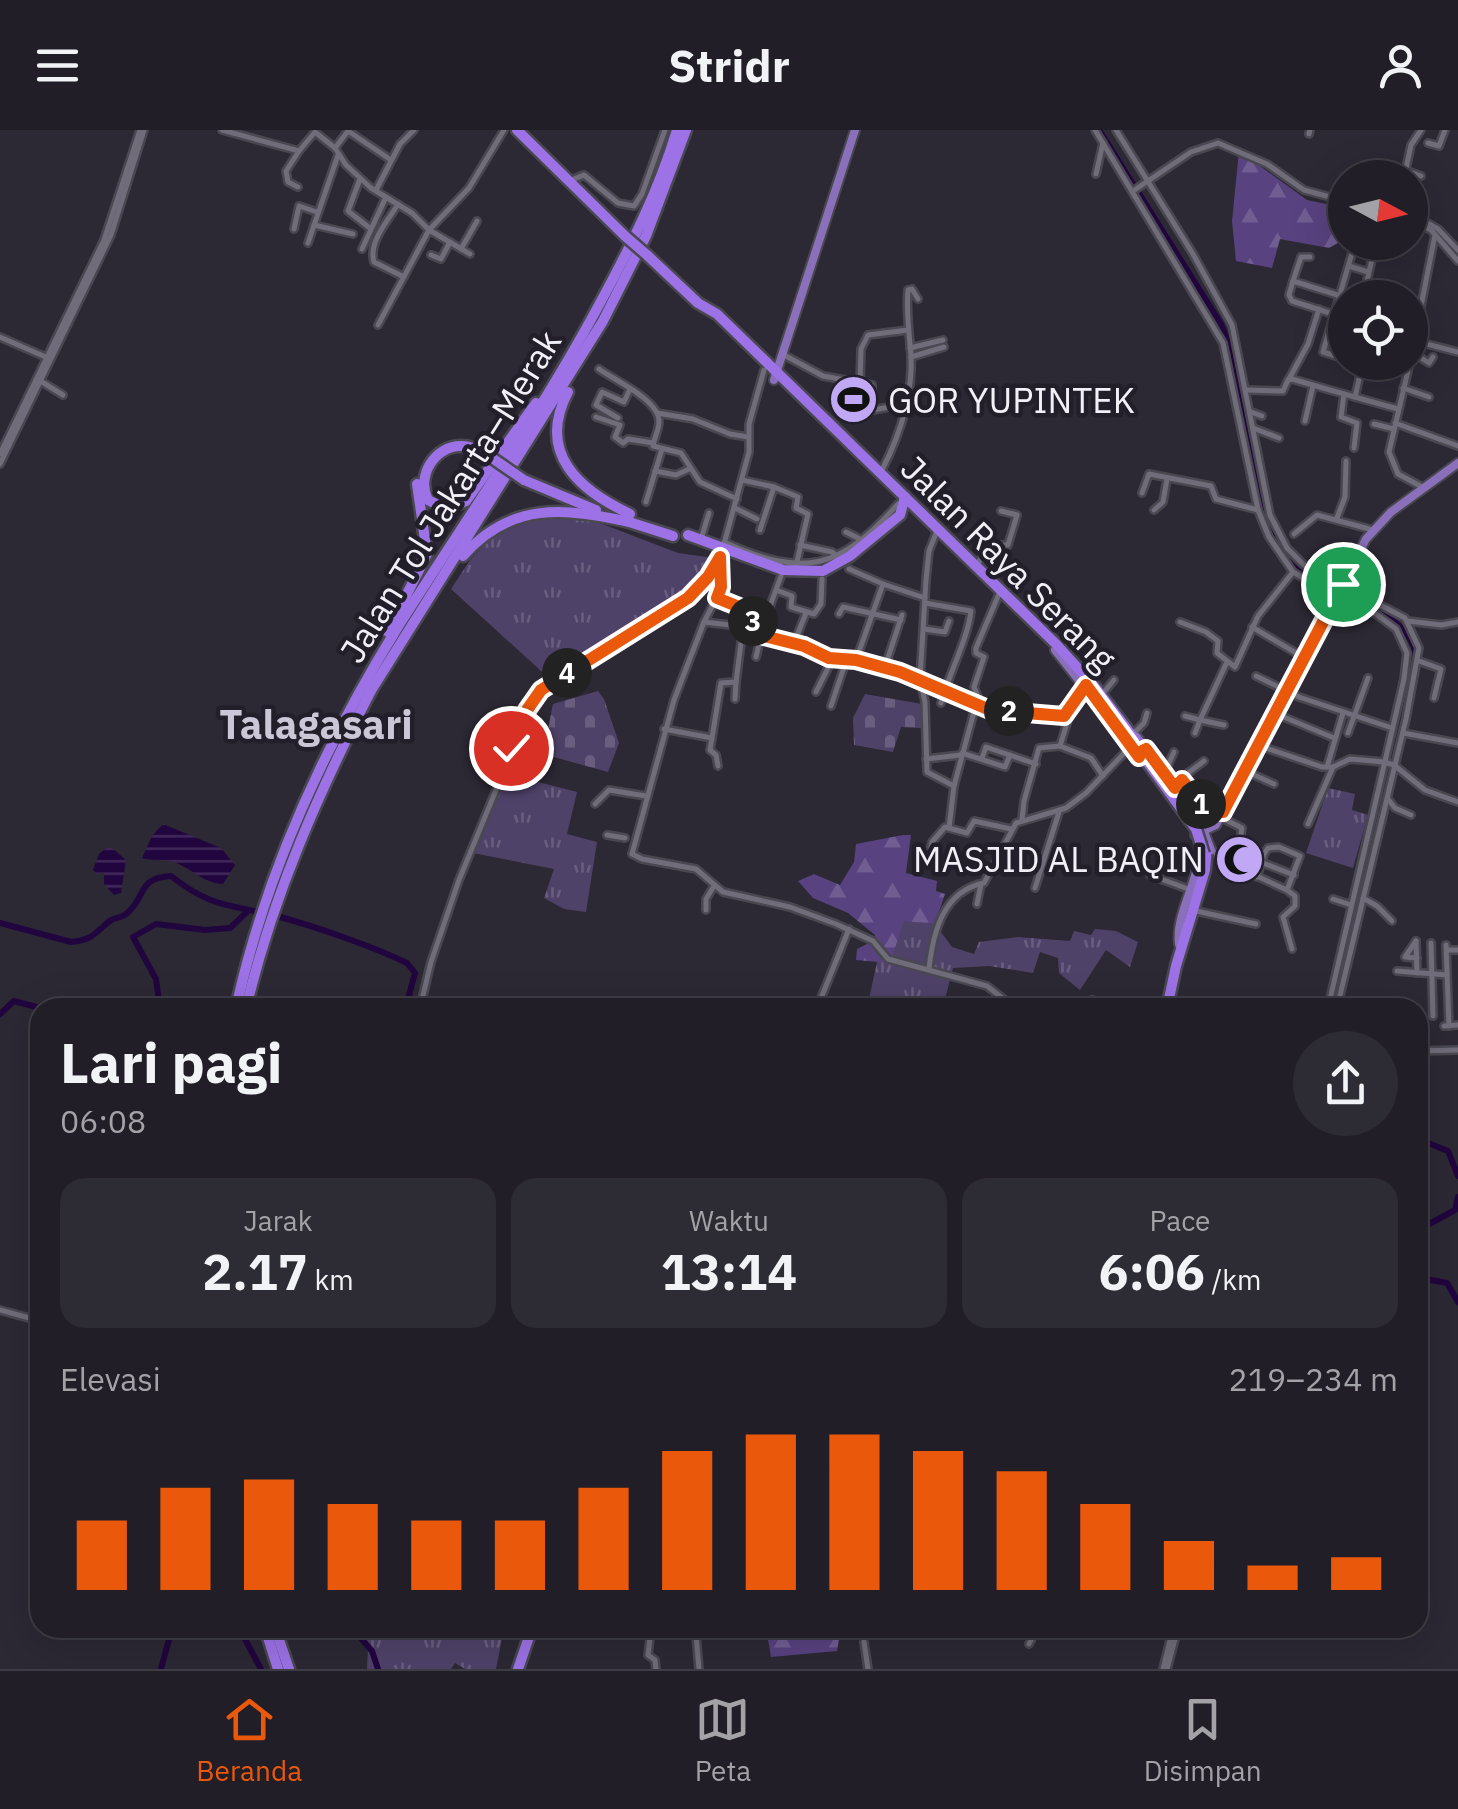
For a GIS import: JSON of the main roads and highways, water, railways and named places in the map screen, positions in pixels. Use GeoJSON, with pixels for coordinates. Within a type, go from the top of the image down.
{"type":"FeatureCollection","features":[{"type":"Feature","properties":{"kind":"highway","name":"Jalan Raya Serang"},"geometry":{"type":"LineString","coordinates":[[517,130],[709,312],[764,370],[776,377]]}},
{"type":"Feature","properties":{"kind":"highway","name":"Jalan Tol Jakarta–Merak"},"geometry":{"type":"LineString","coordinates":[[239,998],[267,912],[335,749],[369,686],[574,352],[638,230],[677,130]]}},
{"type":"Feature","properties":{"kind":"highway","name":"Jalan Tol Jakarta–Merak"},"geometry":{"type":"LineString","coordinates":[[369,686],[603,321],[646,236],[686,130]]}},
{"type":"Feature","properties":{"kind":"highway","name":"Jalan Raya Serang"},"geometry":{"type":"LineString","coordinates":[[709,312],[717,314],[776,377],[862,459],[881,472],[899,508]]}},
{"type":"Feature","properties":{"kind":"highway"},"geometry":{"type":"LineString","coordinates":[[603,321],[561,408],[559,441],[564,461],[576,480],[630,518]]}},
{"type":"Feature","properties":{"kind":"highway"},"geometry":{"type":"LineString","coordinates":[[494,456],[465,446],[446,449],[427,469],[423,482],[428,500],[446,509],[466,501],[574,352]]}},
{"type":"Feature","properties":{"kind":"highway"},"geometry":{"type":"LineString","coordinates":[[369,686],[369,668],[426,554],[417,480],[432,454],[455,442],[466,442],[494,456],[571,502],[674,533]]}},
{"type":"Feature","properties":{"kind":"highway","name":"Jalan Raya Serang"},"geometry":{"type":"LineString","coordinates":[[862,459],[899,508],[922,516],[1054,646]]}},
{"type":"Feature","properties":{"kind":"highway"},"geometry":{"type":"LineString","coordinates":[[723,549],[702,539],[687,538],[723,549],[795,568],[831,568],[899,508],[922,516]]}},
{"type":"Feature","properties":{"kind":"highway"},"geometry":{"type":"LineString","coordinates":[[369,686],[464,553],[493,530],[526,514],[548,510],[630,518]]}},
{"type":"Feature","properties":{"kind":"highway","name":"Jalan Raya Serang"},"geometry":{"type":"LineString","coordinates":[[989,582],[1080,671],[1204,836],[1207,861],[1180,944],[1168,998]]}},
{"type":"Feature","properties":{"kind":"highway","name":"Jalan Tol Jakarta–Merak"},"geometry":{"type":"LineString","coordinates":[[248,998],[267,912]]}},
{"type":"Feature","properties":{"kind":"highway"},"geometry":{"type":"LineString","coordinates":[[269,1638],[289,1669]]}},
{"type":"Feature","properties":{"kind":"highway"},"geometry":{"type":"LineString","coordinates":[[276,1638],[278,1669]]}},
{"type":"Feature","properties":{"kind":"highway"},"geometry":{"type":"LineString","coordinates":[[518,1669],[530,1638]]}},
{"type":"Feature","properties":{"kind":"highway"},"geometry":{"type":"LineString","coordinates":[[526,1669],[532,1638]]}},
{"type":"Feature","properties":{"kind":"main road"},"geometry":{"type":"LineString","coordinates":[[776,377],[855,130]]}},
{"type":"Feature","properties":{"kind":"main road"},"geometry":{"type":"LineString","coordinates":[[1180,944],[1186,940],[1196,911],[1220,818],[1373,530],[1458,463]]}},
{"type":"Feature","properties":{"kind":"main road"},"geometry":{"type":"LineString","coordinates":[[1054,646],[1130,746],[1164,774],[1194,814],[1200,833],[1200,857],[1180,926],[1180,944]]}},
{"type":"Feature","properties":{"kind":"main road"},"geometry":{"type":"LineString","coordinates":[[1054,646],[1085,669],[1104,692],[1134,733],[1142,753],[1184,818],[1210,847]]}},
{"type":"Feature","properties":{"kind":"main road"},"geometry":{"type":"LineString","coordinates":[[1184,818],[1194,814]]}},
{"type":"Feature","properties":{"kind":"main road"},"geometry":{"type":"LineString","coordinates":[[1200,833],[1220,818]]}},
{"type":"Feature","properties":{"kind":"waterway"},"geometry":{"type":"LineString","coordinates":[[1099,130],[1221,324],[1265,523],[1277,545]]}},
{"type":"Feature","properties":{"kind":"waterway"},"geometry":{"type":"LineString","coordinates":[[1287,560],[1319,584],[1398,624],[1410,639],[1416,656]]}},
{"type":"Feature","properties":{"kind":"waterway"},"geometry":{"type":"LineString","coordinates":[[0,923],[71,942],[85,939],[133,908],[152,881],[171,876],[212,900],[311,926],[407,963],[415,973],[411,998]]}},
{"type":"Feature","properties":{"kind":"waterway"},"geometry":{"type":"LineString","coordinates":[[1336,998],[1361,897]]}},
{"type":"Feature","properties":{"kind":"waterway"},"geometry":{"type":"LineString","coordinates":[[159,998],[156,979],[133,937],[156,924],[205,930],[230,928],[248,911]]}},
{"type":"Feature","properties":{"kind":"waterway"},"geometry":{"type":"LineString","coordinates":[[0,1014],[14,1001],[30,1005]]}},
{"type":"Feature","properties":{"kind":"waterway"},"geometry":{"type":"LineString","coordinates":[[1428,1143],[1448,1151],[1458,1176]]}},
{"type":"Feature","properties":{"kind":"waterway"},"geometry":{"type":"LineString","coordinates":[[1428,1225],[1455,1210],[1458,1197]]}},
{"type":"Feature","properties":{"kind":"waterway"},"geometry":{"type":"LineString","coordinates":[[1428,1281],[1447,1283],[1458,1302]]}},
{"type":"Feature","properties":{"kind":"waterway"},"geometry":{"type":"LineString","coordinates":[[161,1669],[169,1638]]}},
{"type":"Feature","properties":{"kind":"waterway"},"geometry":{"type":"LineString","coordinates":[[244,1638],[261,1669]]}},
{"type":"Feature","properties":{"kind":"waterway"},"geometry":{"type":"LineString","coordinates":[[361,1638],[372,1651],[378,1669]]}},
{"type":"Feature","properties":{"kind":"place","name":"GOR YUPINTEK"},"geometry":{"type":"Point","coordinates":[853,400]}},
{"type":"Feature","properties":{"kind":"place","name":"MASJID AL BAQIN"},"geometry":{"type":"Point","coordinates":[1239,859]}},
{"type":"Feature","properties":{"kind":"district","name":"Talagasari"},"geometry":{"type":"Point","coordinates":[316,724]}}]}
